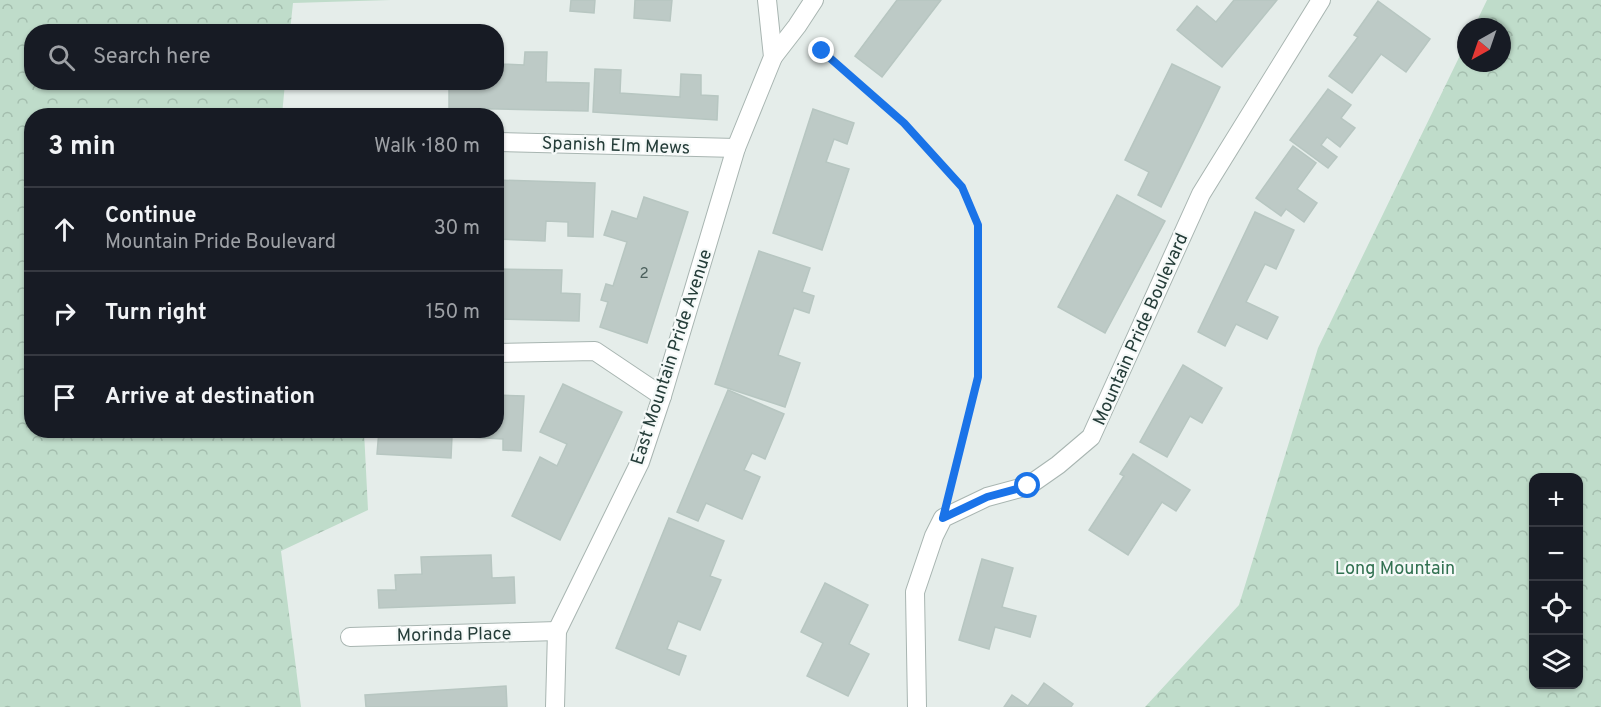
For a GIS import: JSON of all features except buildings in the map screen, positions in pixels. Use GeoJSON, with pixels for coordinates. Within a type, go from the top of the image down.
{"type":"FeatureCollection","features":[{"type":"Feature","properties":{"kind":"street","name":"East Mountain Pride Avenue"},"geometry":{"type":"LineString","coordinates":[[555,707],[557,631],[640,462],[736,148],[773,57],[767,0]]}},
{"type":"Feature","properties":{"kind":"street"},"geometry":{"type":"LineString","coordinates":[[773,57],[814,0]]}},
{"type":"Feature","properties":{"kind":"street","name":"Mountain Pride Boulevard"},"geometry":{"type":"LineString","coordinates":[[943,518],[987,497],[1028,486],[1058,465],[1091,437],[1201,194],[1321,0]]}},
{"type":"Feature","properties":{"kind":"street","name":"Spanish Elm Mews"},"geometry":{"type":"LineString","coordinates":[[504,141],[736,148]]}},
{"type":"Feature","properties":{"kind":"street"},"geometry":{"type":"LineString","coordinates":[[504,352],[595,351],[662,396]]}},
{"type":"Feature","properties":{"kind":"street"},"geometry":{"type":"LineString","coordinates":[[917,707],[915,592],[934,536],[943,518]]}},
{"type":"Feature","properties":{"kind":"street","name":"Morinda Place"},"geometry":{"type":"LineString","coordinates":[[350,637],[557,631]]}},
{"type":"Feature","properties":{"kind":"path"},"geometry":{"type":"LineString","coordinates":[[797,26],[904,123],[962,187],[978,225],[978,377],[943,518]]}},
{"type":"Feature","properties":{"kind":"green space"},"geometry":{"type":"Polygon","coordinates":[[[0,0],[391,0],[293,3],[291,24],[24,24],[24,90],[284,90],[283,108],[24,108],[24,438],[364,438],[368,510],[281,551],[301,707],[0,707],[0,0]]]}},
{"type":"Feature","properties":{"kind":"green space","name":"Long Mountain"},"geometry":{"type":"Polygon","coordinates":[[[1487,0],[1601,0],[1601,707],[1145,707],[1239,605],[1318,348],[1457,62],[1457,72],[1511,72],[1511,18],[1478,18],[1487,0]]]}},
{"type":"Feature","properties":{"kind":"route"},"geometry":{"type":"LineString","coordinates":[[822,51],[904,123],[962,187],[978,225],[978,377],[943,518],[987,497],[1028,486]]}}]}
